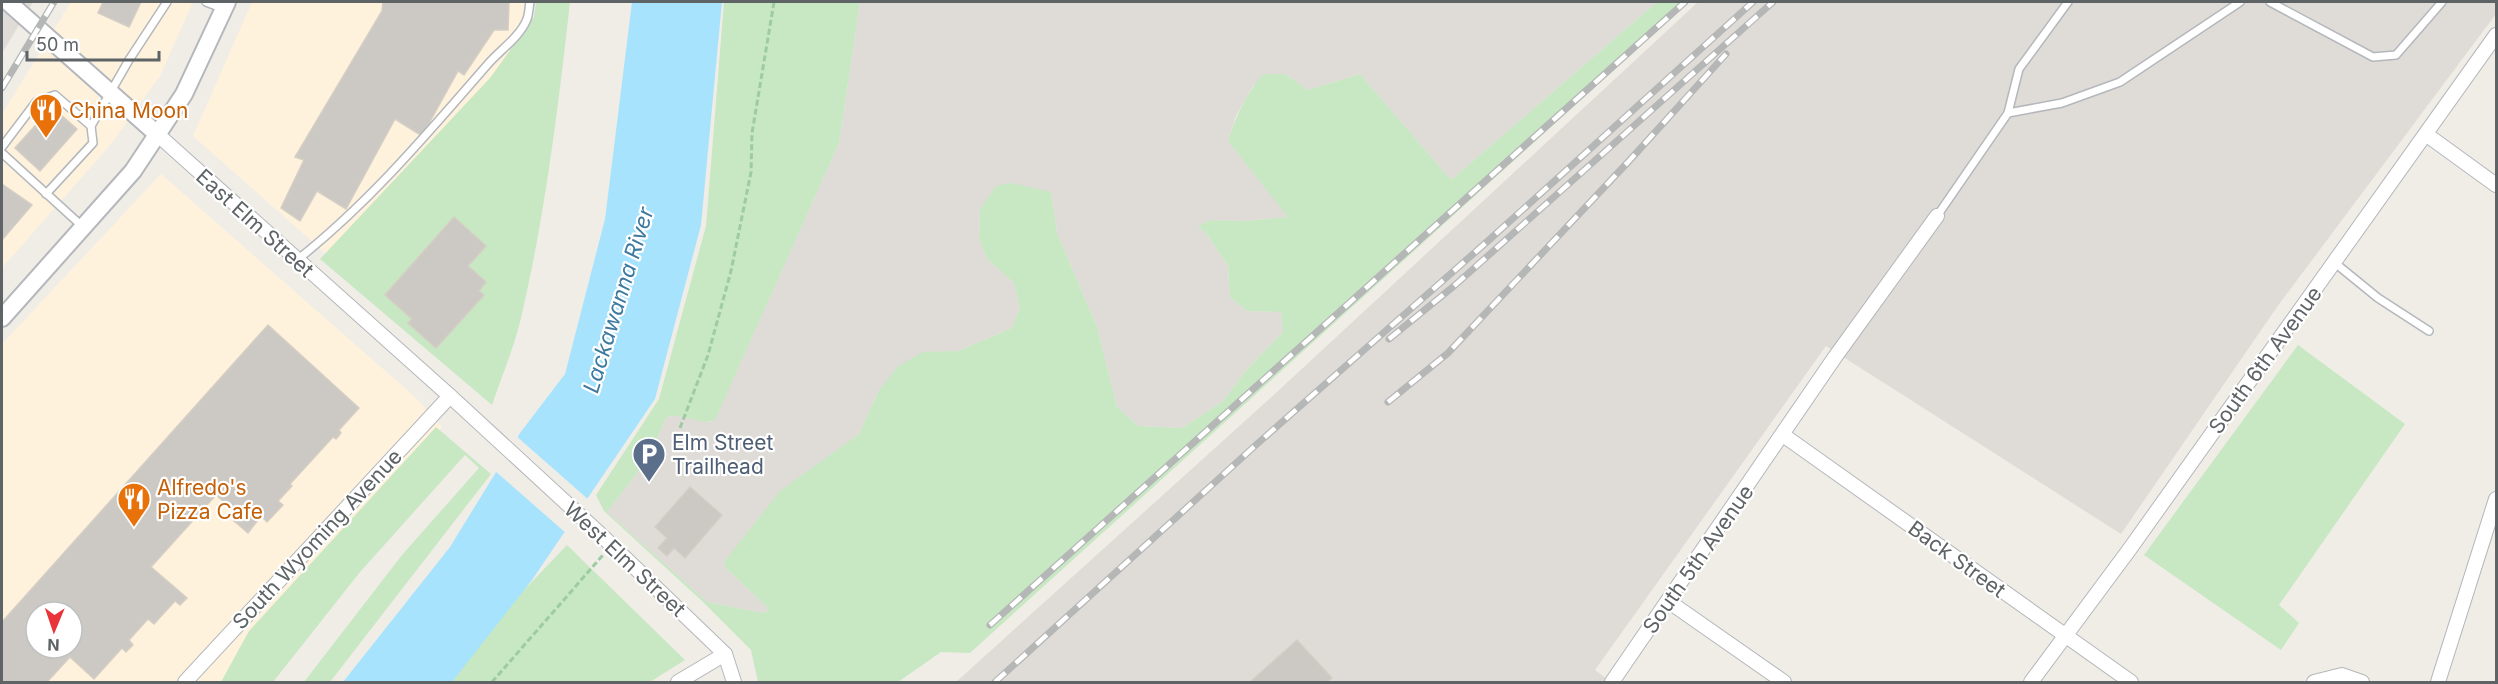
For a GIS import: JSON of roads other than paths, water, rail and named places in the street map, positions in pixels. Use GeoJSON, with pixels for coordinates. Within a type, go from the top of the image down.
{"type":"FeatureCollection","features":[{"type":"Feature","properties":{"kind":"street","name":"East Elm Street"},"geometry":{"type":"LineString","coordinates":[[8,2],[110,91],[502,445]]}},
{"type":"Feature","properties":{"kind":"street"},"geometry":{"type":"LineString","coordinates":[[2,318],[132,171],[184,94],[225,5]]}},
{"type":"Feature","properties":{"kind":"street","name":"South 6th Avenue"},"geometry":{"type":"LineString","coordinates":[[2031,682],[2427,135],[2496,35]]}},
{"type":"Feature","properties":{"kind":"street"},"geometry":{"type":"LineString","coordinates":[[2427,135],[2496,185]]}},
{"type":"Feature","properties":{"kind":"street","name":"South 5th Avenue"},"geometry":{"type":"LineString","coordinates":[[1612,682],[1784,435],[1835,357],[1937,216]]}},
{"type":"Feature","properties":{"kind":"street","name":"South Wyoming Avenue"},"geometry":{"type":"LineString","coordinates":[[185,682],[450,396]]}},
{"type":"Feature","properties":{"kind":"street","name":"Back Street"},"geometry":{"type":"LineString","coordinates":[[1784,435],[2131,682]]}},
{"type":"Feature","properties":{"kind":"street","name":"West Elm Street"},"geometry":{"type":"LineString","coordinates":[[502,445],[600,534],[725,654],[734,682]]}},
{"type":"Feature","properties":{"kind":"street"},"geometry":{"type":"LineString","coordinates":[[2438,682],[2496,499]]}},
{"type":"Feature","properties":{"kind":"street"},"geometry":{"type":"LineString","coordinates":[[1668,601],[1784,682]]}},
{"type":"Feature","properties":{"kind":"street"},"geometry":{"type":"LineString","coordinates":[[678,682],[725,654]]}},
{"type":"Feature","properties":{"kind":"street"},"geometry":{"type":"LineString","coordinates":[[2314,682],[2342,675],[2360,681]]}},
{"type":"Feature","properties":{"kind":"lane"},"geometry":{"type":"LineString","coordinates":[[90,126],[167,2]]}},
{"type":"Feature","properties":{"kind":"lane"},"geometry":{"type":"LineString","coordinates":[[206,2],[225,5]]}},
{"type":"Feature","properties":{"kind":"lane"},"geometry":{"type":"LineString","coordinates":[[297,260],[334,231],[378,188],[497,53],[519,32],[528,18],[530,2]]}},
{"type":"Feature","properties":{"kind":"lane"},"geometry":{"type":"LineString","coordinates":[[1937,216],[2008,113],[2019,69],[2068,2]]}},
{"type":"Feature","properties":{"kind":"lane"},"geometry":{"type":"LineString","coordinates":[[2008,113],[2062,103],[2120,82],[2240,2]]}},
{"type":"Feature","properties":{"kind":"lane"},"geometry":{"type":"LineString","coordinates":[[2270,2],[2373,57],[2396,55],[2442,2]]}},
{"type":"Feature","properties":{"kind":"lane"},"geometry":{"type":"LineString","coordinates":[[2,147],[36,102],[55,95],[90,126],[93,143],[46,194]]}},
{"type":"Feature","properties":{"kind":"lane"},"geometry":{"type":"LineString","coordinates":[[2,153],[83,227]]}},
{"type":"Feature","properties":{"kind":"lane"},"geometry":{"type":"LineString","coordinates":[[2335,263],[2378,298],[2429,331]]}},
{"type":"Feature","properties":{"kind":"water","name":"Lackawanna River"},"geometry":{"type":"Polygon","coordinates":[[[632,2],[722,2],[701,225],[655,399],[532,580],[452,682],[343,682],[450,547],[520,433],[565,374],[605,219],[632,2]]]}},
{"type":"Feature","properties":{"kind":"railway"},"geometry":{"type":"LineString","coordinates":[[2,88],[54,2]]}},
{"type":"Feature","properties":{"kind":"railway"},"geometry":{"type":"LineString","coordinates":[[990,625],[1685,2]]}},
{"type":"Feature","properties":{"kind":"railway"},"geometry":{"type":"LineString","coordinates":[[995,682],[1257,444],[1489,240],[1753,2]]}},
{"type":"Feature","properties":{"kind":"railway"},"geometry":{"type":"LineString","coordinates":[[1389,339],[1454,286],[1773,2]]}},
{"type":"Feature","properties":{"kind":"railway"},"geometry":{"type":"LineString","coordinates":[[1388,402],[1448,353],[1629,161],[1726,54]]}},
{"type":"Feature","properties":{"kind":"place","name":"China Moon"},"geometry":{"type":"Point","coordinates":[46,139]}},
{"type":"Feature","properties":{"kind":"place","name":"Elm Street Trailhead"},"geometry":{"type":"Point","coordinates":[649,483]}},
{"type":"Feature","properties":{"kind":"place","name":"Alfredo's Pizza Cafe"},"geometry":{"type":"Point","coordinates":[134,528]}}]}
